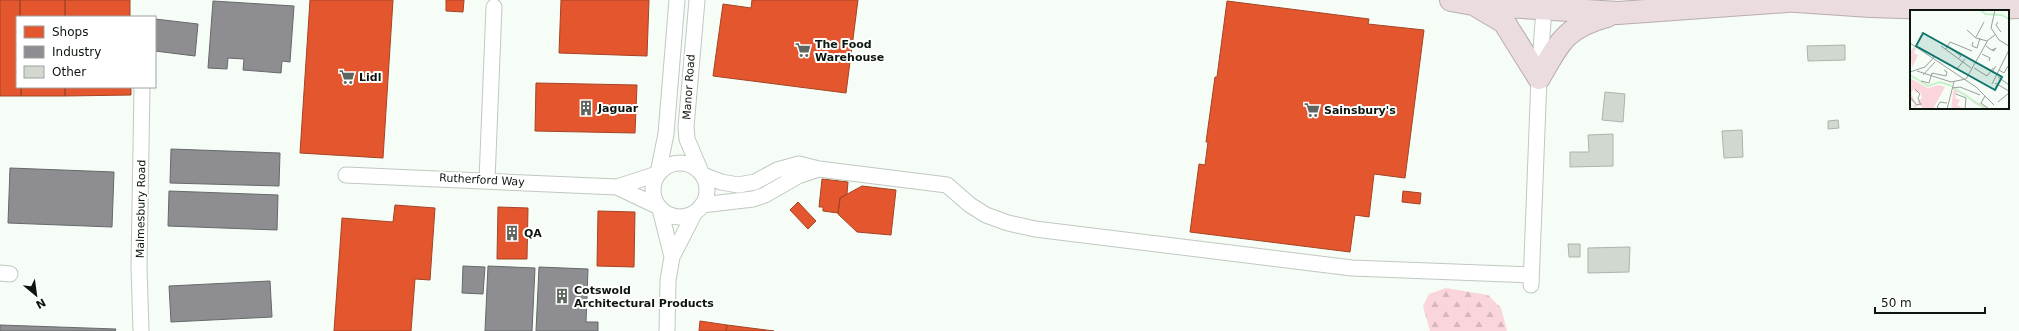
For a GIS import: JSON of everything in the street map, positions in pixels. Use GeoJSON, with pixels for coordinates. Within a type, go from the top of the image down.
{"type":"FeatureCollection","features":[{"type":"Feature","properties":{"kind":"highway"},"geometry":{"type":"LineString","coordinates":[[1450,0],[1473,4],[1541,4],[1618,13]]}},
{"type":"Feature","properties":{"kind":"highway"},"geometry":{"type":"LineString","coordinates":[[1473,4],[1504,22],[1539,78],[1558,46],[1571,31],[1586,22],[1618,13],[1700,3],[1784,0],[1915,7],[2019,7]]}},
{"type":"Feature","properties":{"kind":"street","name":"Manor Road"},"geometry":{"type":"LineString","coordinates":[[658,173],[666,134],[678,0]]}},
{"type":"Feature","properties":{"kind":"street","name":"Manor Road"},"geometry":{"type":"LineString","coordinates":[[696,0],[686,127],[687,139],[702,174]]}},
{"type":"Feature","properties":{"kind":"street"},"geometry":{"type":"LineString","coordinates":[[672,257],[659,207],[652,190],[653,181],[664,167],[680,162],[695,167],[702,174],[721,182],[738,185],[755,182],[777,170],[799,164],[819,169],[947,185],[970,205],[986,215],[1008,223],[1034,229],[1352,268],[1531,280],[1541,4]]}},
{"type":"Feature","properties":{"kind":"street"},"geometry":{"type":"LineString","coordinates":[[487,180],[494,7]]}},
{"type":"Feature","properties":{"kind":"street","name":"Malmesbury Road"},"geometry":{"type":"LineString","coordinates":[[141,331],[139,266],[142,88]]}},
{"type":"Feature","properties":{"kind":"street"},"geometry":{"type":"LineString","coordinates":[[659,207],[668,214],[677,217],[686,216],[699,209],[753,199],[765,195],[793,179],[819,169]]}},
{"type":"Feature","properties":{"kind":"street","name":"Rutherford Way"},"geometry":{"type":"LineString","coordinates":[[346,175],[487,180],[617,187],[658,173]]}},
{"type":"Feature","properties":{"kind":"street"},"geometry":{"type":"LineString","coordinates":[[667,331],[668,280],[672,257],[699,209],[707,190],[702,174]]}},
{"type":"Feature","properties":{"kind":"street","name":"Rutherford Way"},"geometry":{"type":"LineString","coordinates":[[617,187],[659,207]]}},
{"type":"Feature","properties":{"kind":"green space"},"geometry":{"type":"Polygon","coordinates":[[[1446,288],[1488,295],[1501,308],[1507,331],[1430,331],[1423,306],[1429,294],[1446,288]]]}},
{"type":"Feature","properties":{"kind":"building: Shops"},"geometry":{"type":"Polygon","coordinates":[[[0,0],[20,0],[20,16],[16,16],[16,88],[21,88],[21,96],[0,96],[0,0]]]}},
{"type":"Feature","properties":{"kind":"building: Shops"},"geometry":{"type":"Polygon","coordinates":[[[20,0],[65,0],[65,16],[20,16],[20,0]]]}},
{"type":"Feature","properties":{"kind":"building: Shops"},"geometry":{"type":"Polygon","coordinates":[[[65,0],[130,0],[130,16],[65,16],[65,0]]]}},
{"type":"Feature","properties":{"kind":"building: Shops","name":"Lidl"},"geometry":{"type":"Polygon","coordinates":[[[310,0],[393,0],[383,158],[300,153],[310,0]]]}},
{"type":"Feature","properties":{"kind":"building: Shops"},"geometry":{"type":"Polygon","coordinates":[[[446,0],[464,0],[463,12],[446,11],[446,0]]]}},
{"type":"Feature","properties":{"kind":"building: Shops"},"geometry":{"type":"Polygon","coordinates":[[[561,0],[649,0],[647,56],[559,53],[561,0]]]}},
{"type":"Feature","properties":{"kind":"building: Shops"},"geometry":{"type":"Polygon","coordinates":[[[752,0],[858,0],[846,93],[713,76],[723,4],[751,8],[752,0]]]}},
{"type":"Feature","properties":{"kind":"building: Shops","name":"Sainsbury's"},"geometry":{"type":"Polygon","coordinates":[[[1227,1],[1369,19],[1368,24],[1424,30],[1405,178],[1374,174],[1369,217],[1355,215],[1350,252],[1190,232],[1199,164],[1205,165],[1208,142],[1206,142],[1215,77],[1217,77],[1227,1]]]}},
{"type":"Feature","properties":{"kind":"building: Shops","name":"Jaguar"},"geometry":{"type":"Polygon","coordinates":[[[536,83],[637,85],[635,133],[535,131],[536,83]]]}},
{"type":"Feature","properties":{"kind":"building: Shops"},"geometry":{"type":"Polygon","coordinates":[[[21,88],[65,88],[65,96],[21,96],[21,88]]]}},
{"type":"Feature","properties":{"kind":"building: Shops"},"geometry":{"type":"Polygon","coordinates":[[[65,88],[131,88],[131,95],[65,96],[65,88]]]}},
{"type":"Feature","properties":{"kind":"building: Shops"},"geometry":{"type":"Polygon","coordinates":[[[822,179],[848,182],[847,194],[840,198],[838,213],[823,211],[823,207],[819,207],[822,179]]]}},
{"type":"Feature","properties":{"kind":"building: Shops"},"geometry":{"type":"Polygon","coordinates":[[[862,186],[896,190],[891,235],[857,232],[838,214],[840,198],[862,186]]]}},
{"type":"Feature","properties":{"kind":"building: Shops"},"geometry":{"type":"Polygon","coordinates":[[[1403,191],[1421,193],[1420,204],[1402,202],[1403,191]]]}},
{"type":"Feature","properties":{"kind":"building: Shops"},"geometry":{"type":"Polygon","coordinates":[[[798,202],[816,221],[808,229],[790,210],[798,202]]]}},
{"type":"Feature","properties":{"kind":"building: Shops"},"geometry":{"type":"Polygon","coordinates":[[[395,205],[435,208],[430,280],[415,279],[411,331],[334,331],[342,218],[393,222],[395,205]]]}},
{"type":"Feature","properties":{"kind":"building: Shops","name":"QA"},"geometry":{"type":"Polygon","coordinates":[[[498,207],[528,208],[527,259],[497,259],[498,207]]]}},
{"type":"Feature","properties":{"kind":"building: Shops"},"geometry":{"type":"Polygon","coordinates":[[[598,211],[635,212],[634,267],[597,266],[598,211]]]}},
{"type":"Feature","properties":{"kind":"building: Shops"},"geometry":{"type":"Polygon","coordinates":[[[700,321],[727,325],[726,331],[699,331],[700,321]]]}},
{"type":"Feature","properties":{"kind":"building: Shops"},"geometry":{"type":"Polygon","coordinates":[[[727,325],[774,331],[726,331],[727,325]]]}},
{"type":"Feature","properties":{"kind":"building: Industry"},"geometry":{"type":"Polygon","coordinates":[[[213,1],[294,6],[290,62],[282,61],[281,73],[243,70],[244,59],[228,58],[227,69],[208,68],[213,1]]]}},
{"type":"Feature","properties":{"kind":"building: Industry"},"geometry":{"type":"Polygon","coordinates":[[[156,19],[198,24],[195,56],[156,51],[156,19]]]}},
{"type":"Feature","properties":{"kind":"building: Industry"},"geometry":{"type":"Polygon","coordinates":[[[171,149],[280,153],[279,186],[170,183],[171,149]]]}},
{"type":"Feature","properties":{"kind":"building: Industry"},"geometry":{"type":"Polygon","coordinates":[[[10,168],[114,172],[112,227],[8,223],[10,168]]]}},
{"type":"Feature","properties":{"kind":"building: Industry"},"geometry":{"type":"Polygon","coordinates":[[[169,191],[278,195],[277,230],[168,226],[169,191]]]}},
{"type":"Feature","properties":{"kind":"building: Industry"},"geometry":{"type":"Polygon","coordinates":[[[463,266],[485,267],[483,294],[462,293],[463,266]]]}},
{"type":"Feature","properties":{"kind":"building: Industry"},"geometry":{"type":"Polygon","coordinates":[[[488,266],[535,268],[532,331],[485,331],[488,266]]]}},
{"type":"Feature","properties":{"kind":"building: Industry","name":"Cotswold Architectural Products"},"geometry":{"type":"Polygon","coordinates":[[[539,267],[588,269],[586,322],[598,322],[598,331],[536,331],[539,267]]]}},
{"type":"Feature","properties":{"kind":"building: Industry"},"geometry":{"type":"Polygon","coordinates":[[[270,281],[272,317],[171,322],[169,286],[270,281]]]}},
{"type":"Feature","properties":{"kind":"building: Industry"},"geometry":{"type":"Polygon","coordinates":[[[0,325],[116,329],[115,331],[0,331],[0,325]]]}},
{"type":"Feature","properties":{"kind":"building: Other"},"geometry":{"type":"Polygon","coordinates":[[[1845,45],[1845,60],[1808,61],[1807,46],[1845,45]]]}},
{"type":"Feature","properties":{"kind":"building: Other"},"geometry":{"type":"Polygon","coordinates":[[[1605,92],[1625,94],[1623,122],[1602,120],[1605,92]]]}},
{"type":"Feature","properties":{"kind":"building: Other"},"geometry":{"type":"Polygon","coordinates":[[[1838,120],[1839,128],[1828,129],[1828,121],[1838,120]]]}},
{"type":"Feature","properties":{"kind":"building: Other"},"geometry":{"type":"Polygon","coordinates":[[[1742,130],[1743,157],[1724,158],[1722,131],[1742,130]]]}},
{"type":"Feature","properties":{"kind":"building: Other"},"geometry":{"type":"Polygon","coordinates":[[[1613,134],[1613,166],[1570,167],[1570,152],[1589,152],[1588,135],[1613,134]]]}},
{"type":"Feature","properties":{"kind":"building: Other"},"geometry":{"type":"Polygon","coordinates":[[[1568,244],[1580,244],[1580,257],[1569,257],[1568,244]]]}},
{"type":"Feature","properties":{"kind":"building: Other"},"geometry":{"type":"Polygon","coordinates":[[[1630,247],[1629,272],[1588,273],[1588,248],[1630,247]]]}},
{"type":"Feature","properties":{"kind":"place","name":"The Food Warehouse"},"geometry":{"type":"Point","coordinates":[803,50]}},
{"type":"Feature","properties":{"kind":"place","name":"Lidl"},"geometry":{"type":"Point","coordinates":[347,77]}},
{"type":"Feature","properties":{"kind":"place","name":"Jaguar"},"geometry":{"type":"Point","coordinates":[586,108]}},
{"type":"Feature","properties":{"kind":"place","name":"Sainsbury's"},"geometry":{"type":"Point","coordinates":[1312,110]}},
{"type":"Feature","properties":{"kind":"place","name":"QA"},"geometry":{"type":"Point","coordinates":[512,233]}},
{"type":"Feature","properties":{"kind":"place","name":"Cotswold Architectural Products"},"geometry":{"type":"Point","coordinates":[562,296]}}]}
